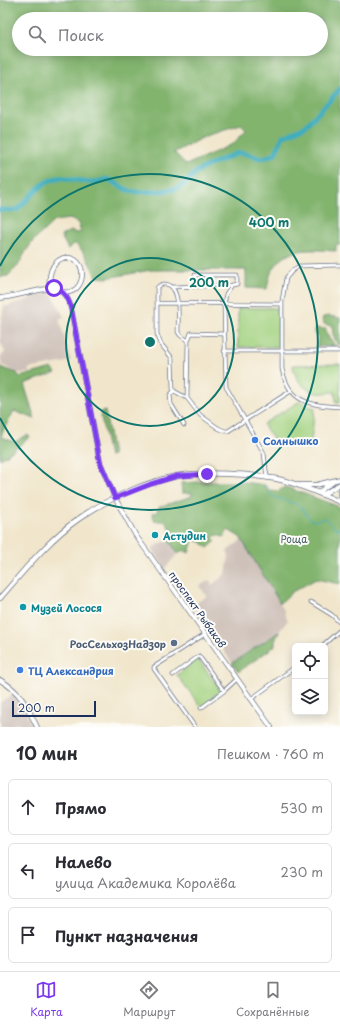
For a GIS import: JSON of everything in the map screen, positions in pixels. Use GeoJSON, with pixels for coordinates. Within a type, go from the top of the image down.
{"type":"FeatureCollection","features":[{"type":"Feature","properties":{"kind":"main road"},"geometry":{"type":"LineString","coordinates":[[0,298],[50,288],[57,289],[62,292],[73,291],[78,287],[81,280],[82,270],[78,262],[73,259],[63,258],[53,266],[49,277],[50,288]]}},
{"type":"Feature","properties":{"kind":"main road","name":"проспект Рыбаков"},"geometry":{"type":"LineString","coordinates":[[62,292],[67,297],[71,308],[100,462],[115,498],[136,536],[271,727]]}},
{"type":"Feature","properties":{"kind":"main road"},"geometry":{"type":"LineString","coordinates":[[0,598],[38,555],[63,530],[87,513],[115,498],[151,484],[177,476],[207,474],[278,479],[340,500],[340,491]]}},
{"type":"Feature","properties":{"kind":"main road"},"geometry":{"type":"LineString","coordinates":[[295,485],[316,486],[340,480]]}},
{"type":"Feature","properties":{"kind":"main road"},"geometry":{"type":"LineString","coordinates":[[321,494],[325,487],[340,480]]}},
{"type":"Feature","properties":{"kind":"main road"},"geometry":{"type":"LineString","coordinates":[[321,494],[340,484]]}},
{"type":"Feature","properties":{"kind":"main road"},"geometry":{"type":"LineString","coordinates":[[0,680],[20,695],[37,727]]}},
{"type":"Feature","properties":{"kind":"street"},"geometry":{"type":"LineString","coordinates":[[340,265],[299,266],[286,278],[282,304],[282,369],[284,380],[291,391],[299,398],[311,404],[340,407]]}},
{"type":"Feature","properties":{"kind":"street"},"geometry":{"type":"LineString","coordinates":[[184,425],[171,404],[170,396],[174,391],[172,358],[161,344],[158,334],[157,288],[160,285],[166,284],[172,287],[232,285],[237,284],[236,275],[195,275],[195,286]]}},
{"type":"Feature","properties":{"kind":"street"},"geometry":{"type":"LineString","coordinates":[[232,285],[226,294],[224,305],[226,387],[264,453],[267,478]]}},
{"type":"Feature","properties":{"kind":"street"},"geometry":{"type":"LineString","coordinates":[[172,287],[175,292],[177,303],[178,332],[188,341]]}},
{"type":"Feature","properties":{"kind":"street"},"geometry":{"type":"LineString","coordinates":[[157,303],[224,305],[282,304]]}},
{"type":"Feature","properties":{"kind":"street"},"geometry":{"type":"LineString","coordinates":[[187,398],[188,341],[191,333],[224,334]]}},
{"type":"Feature","properties":{"kind":"street"},"geometry":{"type":"LineString","coordinates":[[224,351],[340,351]]}},
{"type":"Feature","properties":{"kind":"street"},"geometry":{"type":"LineString","coordinates":[[174,391],[187,398],[200,415],[218,428],[225,431],[228,431],[246,421],[291,391]]}},
{"type":"Feature","properties":{"kind":"street"},"geometry":{"type":"LineString","coordinates":[[312,602],[332,615],[340,623]]}},
{"type":"Feature","properties":{"kind":"street"},"geometry":{"type":"LineString","coordinates":[[325,643],[340,630]]}},
{"type":"Feature","properties":{"kind":"street"},"geometry":{"type":"LineString","coordinates":[[195,727],[154,667],[205,634]]}},
{"type":"Feature","properties":{"kind":"street"},"geometry":{"type":"LineString","coordinates":[[173,675],[199,656],[224,691]]}},
{"type":"Feature","properties":{"kind":"street"},"geometry":{"type":"LineString","coordinates":[[251,699],[292,669]]}},
{"type":"Feature","properties":{"kind":"street"},"geometry":{"type":"LineString","coordinates":[[201,708],[237,679]]}},
{"type":"Feature","properties":{"kind":"shaded area"},"geometry":{"type":"Polygon","coordinates":[[[51,292],[64,317],[59,319],[71,361],[28,369],[30,373],[18,373],[2,365],[0,357],[5,352],[0,342],[0,325],[4,307],[51,292]]]}},
{"type":"Feature","properties":{"kind":"shaded area"},"geometry":{"type":"Polygon","coordinates":[[[169,539],[177,552],[175,557],[165,569],[152,548],[169,539]]]}},
{"type":"Feature","properties":{"kind":"shaded area"},"geometry":{"type":"Polygon","coordinates":[[[243,539],[285,612],[284,613],[288,620],[279,632],[232,663],[193,605],[207,596],[199,586],[210,580],[212,585],[226,574],[229,556],[227,551],[243,539]]]}},
{"type":"Feature","properties":{"kind":"shaded area"},"geometry":{"type":"Polygon","coordinates":[[[14,694],[21,703],[33,727],[20,727],[19,723],[8,727],[0,727],[0,702],[14,694]]]}},
{"type":"Feature","properties":{"kind":"green space"},"geometry":{"type":"Polygon","coordinates":[[[0,0],[340,0],[340,245],[336,245],[336,251],[308,250],[292,253],[278,263],[272,271],[267,289],[246,288],[246,270],[151,270],[106,278],[97,277],[82,250],[74,243],[68,249],[61,236],[70,231],[76,233],[81,232],[78,223],[70,219],[54,221],[34,240],[18,266],[8,276],[0,277],[0,0]],[[241,125],[206,136],[173,153],[176,154],[186,165],[233,144],[246,130],[241,125]]]}},
{"type":"Feature","properties":{"kind":"green space"},"geometry":{"type":"Polygon","coordinates":[[[238,308],[278,308],[278,347],[238,347],[238,308]]]}},
{"type":"Feature","properties":{"kind":"green space"},"geometry":{"type":"Polygon","coordinates":[[[329,316],[340,318],[340,345],[337,344],[332,326],[324,324],[322,320],[323,317],[329,316]]]}},
{"type":"Feature","properties":{"kind":"green space"},"geometry":{"type":"Polygon","coordinates":[[[315,328],[326,329],[329,340],[332,341],[335,346],[317,347],[318,336],[315,335],[315,328]]]}},
{"type":"Feature","properties":{"kind":"green space"},"geometry":{"type":"Polygon","coordinates":[[[340,364],[340,402],[336,402],[335,392],[316,393],[307,389],[297,378],[293,370],[293,365],[340,364]]]}},
{"type":"Feature","properties":{"kind":"green space"},"geometry":{"type":"Polygon","coordinates":[[[0,367],[17,373],[20,377],[52,368],[56,373],[24,384],[35,419],[14,411],[1,437],[15,442],[27,435],[30,437],[0,459],[0,367]]]}},
{"type":"Feature","properties":{"kind":"green space"},"geometry":{"type":"Polygon","coordinates":[[[300,401],[315,408],[310,449],[273,439],[263,424],[300,401]]]}},
{"type":"Feature","properties":{"kind":"green space"},"geometry":{"type":"Polygon","coordinates":[[[105,411],[113,455],[109,456],[100,412],[105,411]]]}},
{"type":"Feature","properties":{"kind":"green space","name":"Роща"},"geometry":{"type":"Polygon","coordinates":[[[243,482],[265,485],[269,490],[278,491],[286,487],[340,507],[340,584],[316,579],[292,592],[280,603],[240,537],[228,530],[224,537],[216,535],[213,538],[216,541],[208,548],[201,542],[193,540],[189,553],[183,550],[178,554],[167,537],[171,534],[165,521],[155,521],[152,513],[156,513],[159,507],[192,496],[192,493],[182,493],[181,483],[243,482]]]}},
{"type":"Feature","properties":{"kind":"green space"},"geometry":{"type":"Polygon","coordinates":[[[279,632],[275,641],[275,646],[238,672],[232,663],[279,632]]]}},
{"type":"Feature","properties":{"kind":"green space"},"geometry":{"type":"Polygon","coordinates":[[[198,659],[221,691],[201,707],[177,675],[198,659]]]}},
{"type":"Feature","properties":{"kind":"waterway"},"geometry":{"type":"LineString","coordinates":[[0,210],[17,210],[43,185],[52,179],[57,178],[91,182],[98,182],[107,179],[124,189],[135,192],[164,191],[182,186],[187,183],[196,172],[239,153],[264,158],[275,154],[283,136],[306,126],[340,89]]}},
{"type":"Feature","properties":{"kind":"waterway"},"geometry":{"type":"LineString","coordinates":[[265,485],[272,496],[299,505],[310,519],[314,521],[326,518],[332,526],[340,530]]}},
{"type":"Feature","properties":{"kind":"place","name":"Солнышко"},"geometry":{"type":"Point","coordinates":[255,440]}},
{"type":"Feature","properties":{"kind":"place","name":"Астудин"},"geometry":{"type":"Point","coordinates":[155,535]}},
{"type":"Feature","properties":{"kind":"place","name":"Музей Лосося"},"geometry":{"type":"Point","coordinates":[23,607]}},
{"type":"Feature","properties":{"kind":"place","name":"РосСельхозНадзор"},"geometry":{"type":"Point","coordinates":[174,643]}},
{"type":"Feature","properties":{"kind":"place","name":"ТЦ Александрия"},"geometry":{"type":"Point","coordinates":[20,670]}},
{"type":"Feature","properties":{"kind":"route"},"geometry":{"type":"LineString","coordinates":[[54,288],[65,294],[69,301],[100,462],[115,498],[177,476],[207,474]]}}]}
